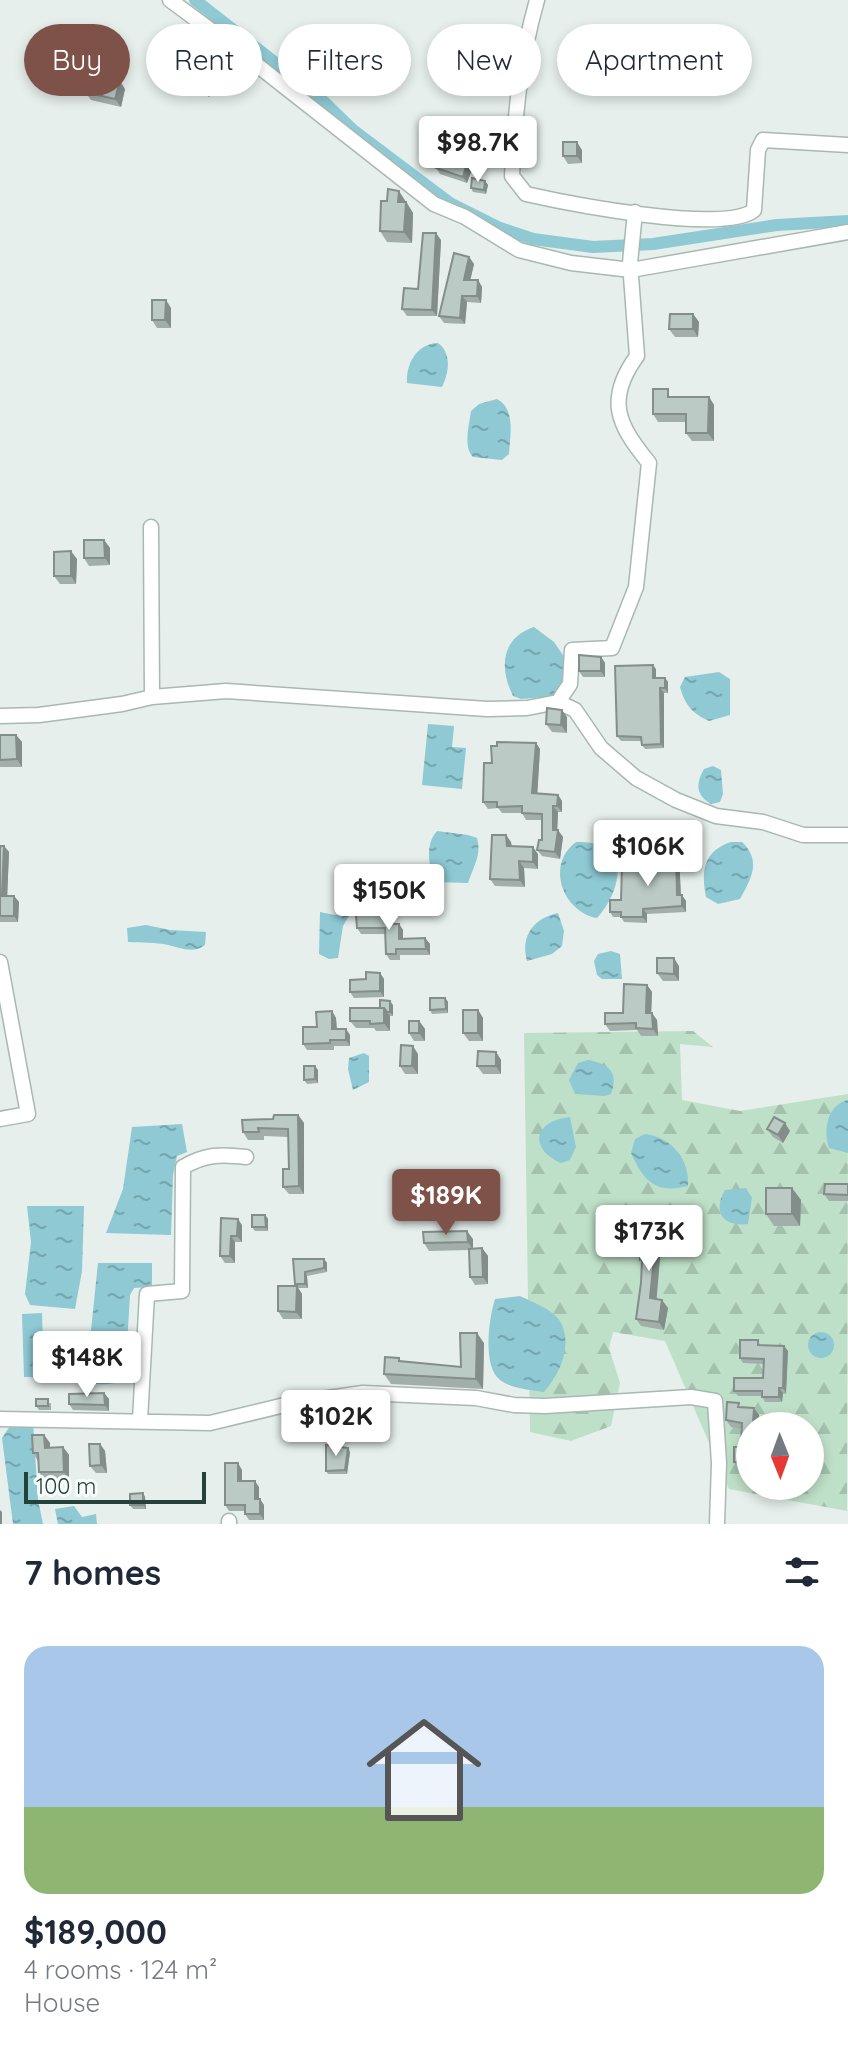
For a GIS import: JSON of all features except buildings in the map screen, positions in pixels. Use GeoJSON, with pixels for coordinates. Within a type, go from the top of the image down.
{"type":"FeatureCollection","features":[{"type":"Feature","properties":{"kind":"street"},"geometry":{"type":"LineString","coordinates":[[170,0],[434,204],[465,217],[519,250],[571,263],[631,266],[848,232]]}},
{"type":"Feature","properties":{"kind":"street"},"geometry":{"type":"LineString","coordinates":[[537,0],[528,26],[515,116],[512,176],[526,194],[695,221],[747,216],[754,210],[758,150],[763,140],[848,145]]}},
{"type":"Feature","properties":{"kind":"street"},"geometry":{"type":"LineString","coordinates":[[558,702],[570,684],[572,650],[612,648],[636,587],[649,463],[626,435],[617,407],[625,373],[637,356],[631,266],[635,212]]}},
{"type":"Feature","properties":{"kind":"street"},"geometry":{"type":"LineString","coordinates":[[151,527],[152,697]]}},
{"type":"Feature","properties":{"kind":"street"},"geometry":{"type":"LineString","coordinates":[[0,716],[39,715],[152,697],[226,691],[487,709],[527,708],[558,702],[575,710],[601,748],[636,778],[676,800],[716,816],[763,822],[803,835],[848,835]]}},
{"type":"Feature","properties":{"kind":"street"},"geometry":{"type":"LineString","coordinates":[[0,962],[28,1114],[0,1119]]}},
{"type":"Feature","properties":{"kind":"street"},"geometry":{"type":"LineString","coordinates":[[140,1420],[147,1294],[182,1291],[183,1167],[200,1157],[246,1157]]}},
{"type":"Feature","properties":{"kind":"street"},"geometry":{"type":"LineString","coordinates":[[0,1419],[210,1423],[293,1403],[363,1393],[476,1398],[529,1405],[691,1397],[715,1401],[719,1463],[717,1524]]}},
{"type":"Feature","properties":{"kind":"green space"},"geometry":{"type":"Polygon","coordinates":[[[693,1031],[713,1047],[680,1044],[682,1100],[740,1111],[848,1094],[847,1511],[788,1500],[824,1500],[824,1412],[736,1412],[736,1490],[729,1489],[665,1341],[613,1332],[609,1348],[620,1383],[611,1426],[571,1441],[530,1432],[524,1033],[693,1031]]]}},
{"type":"Feature","properties":{"kind":"water"},"geometry":{"type":"Polygon","coordinates":[[[438,343],[446,352],[448,364],[442,387],[407,383],[408,368],[414,356],[424,347],[438,343]]]}},
{"type":"Feature","properties":{"kind":"water"},"geometry":{"type":"Polygon","coordinates":[[[497,399],[503,403],[509,416],[509,454],[502,460],[473,457],[467,442],[471,411],[479,404],[497,399]]]}},
{"type":"Feature","properties":{"kind":"water"},"geometry":{"type":"Polygon","coordinates":[[[534,627],[554,642],[567,661],[564,681],[558,696],[521,699],[513,696],[509,685],[506,655],[515,638],[534,627]]]}},
{"type":"Feature","properties":{"kind":"water"},"geometry":{"type":"Polygon","coordinates":[[[719,672],[730,679],[730,715],[709,721],[690,708],[680,687],[685,677],[719,672]]]}},
{"type":"Feature","properties":{"kind":"water"},"geometry":{"type":"Polygon","coordinates":[[[428,724],[454,726],[452,747],[466,748],[462,789],[422,785],[428,724]]]}},
{"type":"Feature","properties":{"kind":"water"},"geometry":{"type":"Polygon","coordinates":[[[713,766],[721,770],[723,794],[720,802],[711,804],[702,797],[698,784],[704,769],[713,766]]]}},
{"type":"Feature","properties":{"kind":"water"},"geometry":{"type":"Polygon","coordinates":[[[437,831],[477,838],[478,855],[468,883],[436,882],[429,856],[437,831]]]}},
{"type":"Feature","properties":{"kind":"water"},"geometry":{"type":"Polygon","coordinates":[[[576,842],[605,847],[616,860],[615,887],[597,918],[575,907],[562,886],[561,863],[576,842]]]}},
{"type":"Feature","properties":{"kind":"water"},"geometry":{"type":"Polygon","coordinates":[[[731,842],[742,842],[748,849],[753,870],[740,899],[718,904],[706,897],[704,871],[709,857],[731,842]]]}},
{"type":"Feature","properties":{"kind":"water"},"geometry":{"type":"Polygon","coordinates":[[[320,912],[335,915],[351,912],[343,926],[338,958],[329,959],[319,954],[320,912]]]}},
{"type":"Feature","properties":{"kind":"water"},"geometry":{"type":"Polygon","coordinates":[[[558,913],[564,931],[562,946],[552,954],[527,961],[527,936],[542,919],[558,913]]]}},
{"type":"Feature","properties":{"kind":"water"},"geometry":{"type":"Polygon","coordinates":[[[146,925],[206,932],[205,945],[191,950],[159,943],[128,942],[127,928],[146,925]]]}},
{"type":"Feature","properties":{"kind":"water"},"geometry":{"type":"Polygon","coordinates":[[[611,951],[620,954],[622,979],[602,979],[597,975],[594,961],[598,954],[611,951]]]}},
{"type":"Feature","properties":{"kind":"water"},"geometry":{"type":"Polygon","coordinates":[[[364,1053],[369,1056],[369,1082],[353,1090],[349,1058],[364,1053]]]}},
{"type":"Feature","properties":{"kind":"water"},"geometry":{"type":"Polygon","coordinates":[[[588,1060],[610,1070],[614,1080],[611,1094],[575,1094],[569,1080],[578,1063],[588,1060]]]}},
{"type":"Feature","properties":{"kind":"water"},"geometry":{"type":"Polygon","coordinates":[[[848,1100],[848,1153],[829,1148],[826,1134],[831,1113],[848,1100]]]}},
{"type":"Feature","properties":{"kind":"water"},"geometry":{"type":"Polygon","coordinates":[[[570,1117],[576,1147],[570,1160],[561,1163],[543,1150],[540,1136],[549,1123],[570,1117]]]}},
{"type":"Feature","properties":{"kind":"water"},"geometry":{"type":"Polygon","coordinates":[[[182,1124],[187,1152],[177,1156],[173,1175],[171,1235],[106,1233],[123,1189],[132,1127],[182,1124]]]}},
{"type":"Feature","properties":{"kind":"water"},"geometry":{"type":"Polygon","coordinates":[[[645,1134],[663,1140],[677,1151],[686,1167],[688,1186],[659,1187],[641,1172],[631,1153],[635,1139],[645,1134]]]}},
{"type":"Feature","properties":{"kind":"water"},"geometry":{"type":"Polygon","coordinates":[[[746,1188],[752,1198],[748,1224],[726,1220],[720,1211],[725,1190],[746,1188]]]}},
{"type":"Feature","properties":{"kind":"water"},"geometry":{"type":"Polygon","coordinates":[[[27,1206],[84,1206],[82,1271],[75,1309],[30,1305],[25,1294],[31,1242],[27,1206]]]}},
{"type":"Feature","properties":{"kind":"water"},"geometry":{"type":"Polygon","coordinates":[[[98,1263],[152,1263],[152,1287],[134,1288],[130,1295],[125,1377],[109,1384],[90,1384],[87,1369],[98,1263]]]}},
{"type":"Feature","properties":{"kind":"water"},"geometry":{"type":"Polygon","coordinates":[[[520,1296],[554,1314],[564,1332],[563,1360],[544,1392],[505,1383],[494,1373],[491,1364],[489,1329],[495,1299],[520,1296]]]}},
{"type":"Feature","properties":{"kind":"water"},"geometry":{"type":"Polygon","coordinates":[[[42,1313],[44,1377],[24,1377],[22,1314],[42,1313]]]}},
{"type":"Feature","properties":{"kind":"water"},"geometry":{"type":"Polygon","coordinates":[[[821,1332],[830,1336],[834,1345],[830,1354],[821,1358],[812,1354],[808,1345],[812,1336],[821,1332]]]}},
{"type":"Feature","properties":{"kind":"water"},"geometry":{"type":"Polygon","coordinates":[[[33,1421],[38,1500],[43,1524],[13,1524],[2,1438],[10,1426],[33,1421]]]}},
{"type":"Feature","properties":{"kind":"water"},"geometry":{"type":"Polygon","coordinates":[[[74,1506],[82,1517],[96,1514],[97,1524],[58,1524],[55,1509],[74,1506]]]}},
{"type":"Feature","properties":{"kind":"waterway"},"geometry":{"type":"LineString","coordinates":[[195,0],[318,96],[353,130],[450,203],[500,228],[533,239],[593,247],[653,244],[777,225],[848,221]]}}]}
